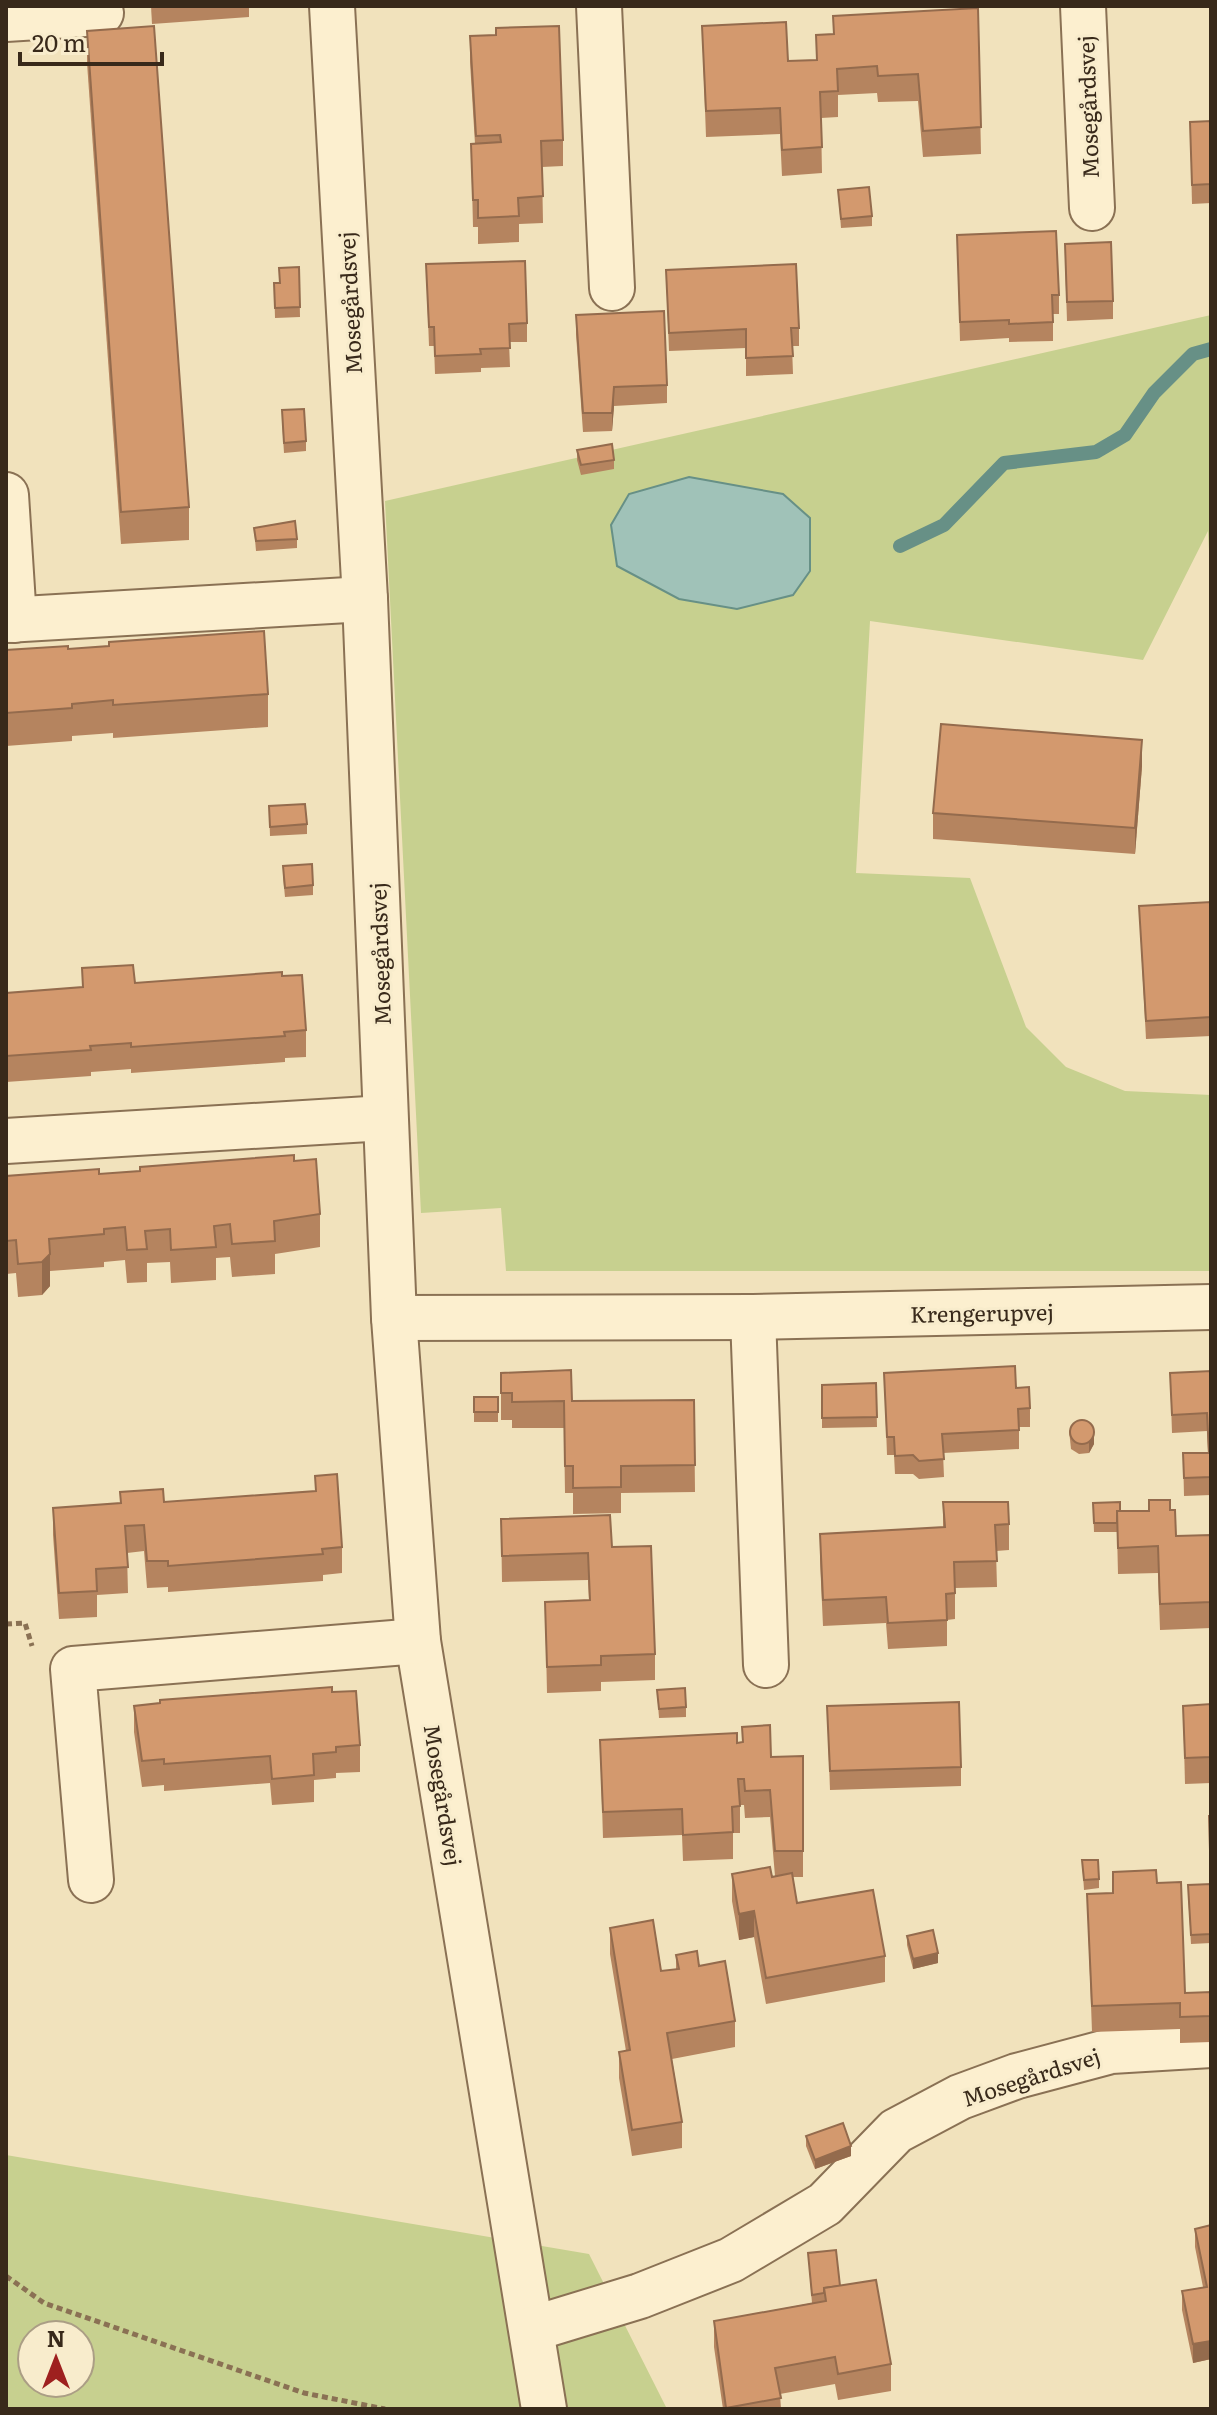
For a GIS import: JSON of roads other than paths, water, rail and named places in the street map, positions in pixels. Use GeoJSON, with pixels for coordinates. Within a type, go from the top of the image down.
{"type":"FeatureCollection","features":[{"type":"Feature","properties":{"kind":"street","name":"Mosegårdsvej"},"geometry":{"type":"LineString","coordinates":[[332,6],[365,599],[394,1318],[418,1641],[544,2409]]}},
{"type":"Feature","properties":{"kind":"street"},"geometry":{"type":"LineString","coordinates":[[599,6],[612,288]]}},
{"type":"Feature","properties":{"kind":"street","name":"Mosegårdsvej"},"geometry":{"type":"LineString","coordinates":[[1083,6],[1092,208]]}},
{"type":"Feature","properties":{"kind":"street"},"geometry":{"type":"LineString","coordinates":[[6,19],[101,13]]}},
{"type":"Feature","properties":{"kind":"street"},"geometry":{"type":"LineString","coordinates":[[6,495],[10,620],[365,599]]}},
{"type":"Feature","properties":{"kind":"street"},"geometry":{"type":"LineString","coordinates":[[6,1141],[385,1118]]}},
{"type":"Feature","properties":{"kind":"street","name":"Krengerupvej"},"geometry":{"type":"LineString","coordinates":[[394,1318],[753,1317],[1211,1307]]}},
{"type":"Feature","properties":{"kind":"street"},"geometry":{"type":"LineString","coordinates":[[753,1317],[766,1665]]}},
{"type":"Feature","properties":{"kind":"street"},"geometry":{"type":"LineString","coordinates":[[91,1880],[73,1669],[418,1641]]}},
{"type":"Feature","properties":{"kind":"street","name":"Mosegårdsvej"},"geometry":{"type":"LineString","coordinates":[[532,2329],[640,2296],[731,2260],[825,2204],[896,2131],[960,2097],[1017,2076],[1111,2051],[1211,2045]]}},
{"type":"Feature","properties":{"kind":"water"},"geometry":{"type":"Polygon","coordinates":[[[689,477],[783,494],[810,518],[810,571],[793,595],[737,609],[679,599],[617,566],[611,525],[629,494],[689,477]]]}},
{"type":"Feature","properties":{"kind":"waterway"},"geometry":{"type":"LineString","coordinates":[[900,546],[944,525],[1004,463],[1096,452],[1125,435],[1154,393],[1193,354],[1211,349]]}}]}
